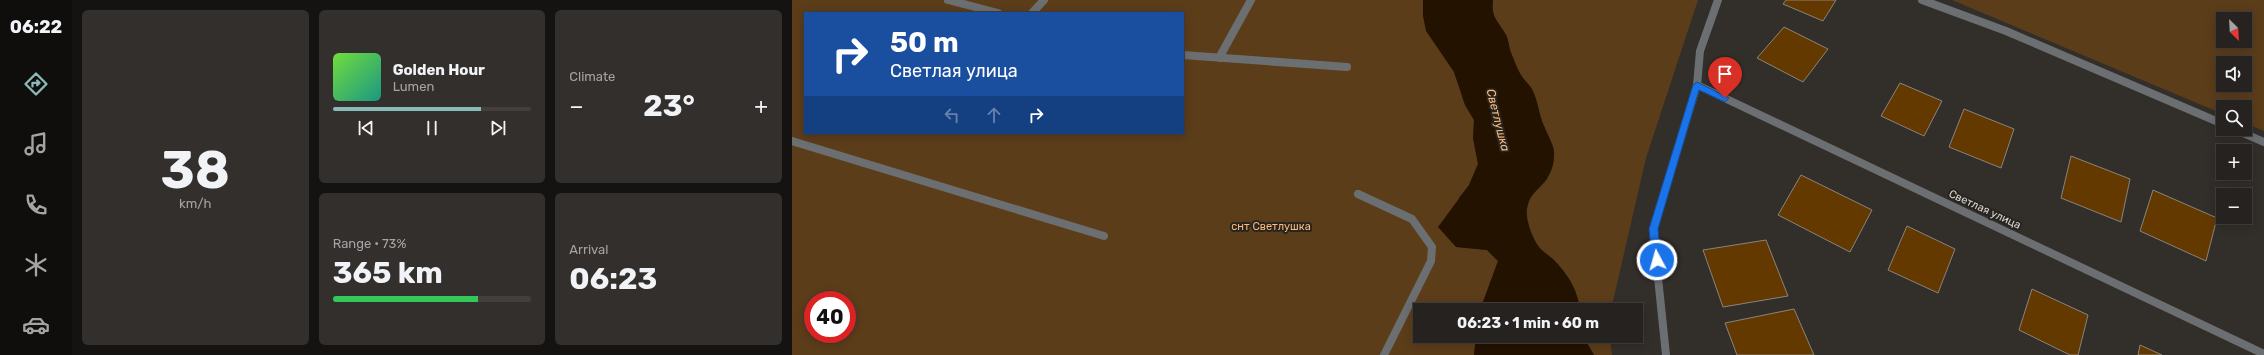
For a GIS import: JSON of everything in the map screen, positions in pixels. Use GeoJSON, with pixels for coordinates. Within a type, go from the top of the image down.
{"type":"FeatureCollection","features":[{"type":"Feature","properties":{"kind":"street"},"geometry":{"type":"LineString","coordinates":[[948,0],[994,12]]}},
{"type":"Feature","properties":{"kind":"street"},"geometry":{"type":"LineString","coordinates":[[1033,12],[1044,0]]}},
{"type":"Feature","properties":{"kind":"street"},"geometry":{"type":"LineString","coordinates":[[1219,58],[1251,0]]}},
{"type":"Feature","properties":{"kind":"street"},"geometry":{"type":"LineString","coordinates":[[1666,355],[1654,229],[1697,85],[1700,51],[1718,0]]}},
{"type":"Feature","properties":{"kind":"street"},"geometry":{"type":"LineString","coordinates":[[1922,0],[2006,31],[2216,121]]}},
{"type":"Feature","properties":{"kind":"street"},"geometry":{"type":"LineString","coordinates":[[1184,55],[1347,67]]}},
{"type":"Feature","properties":{"kind":"street","name":"Светлая улица"},"geometry":{"type":"LineString","coordinates":[[1697,85],[2264,354]]}},
{"type":"Feature","properties":{"kind":"street"},"geometry":{"type":"LineString","coordinates":[[2250,136],[2264,142]]}},
{"type":"Feature","properties":{"kind":"street"},"geometry":{"type":"LineString","coordinates":[[792,141],[1104,236]]}},
{"type":"Feature","properties":{"kind":"street"},"geometry":{"type":"LineString","coordinates":[[1358,194],[1412,219],[1432,248],[1431,261],[1384,355]]}},
{"type":"Feature","properties":{"kind":"green space","name":"снт Светлушка"},"geometry":{"type":"Polygon","coordinates":[[[792,0],[1423,0],[1423,16],[1454,72],[1465,105],[1474,120],[1473,138],[1478,164],[1469,185],[1459,197],[1456,247],[1487,250],[1498,261],[1483,303],[1413,303],[1413,343],[1475,343],[1474,355],[792,355],[792,0]]]}},
{"type":"Feature","properties":{"kind":"green space"},"geometry":{"type":"Polygon","coordinates":[[[1493,0],[1698,0],[1646,158],[1613,303],[1579,303],[1554,260],[1539,249],[1530,230],[1526,213],[1530,197],[1547,180],[1554,149],[1542,121],[1532,90],[1520,74],[1510,51],[1507,36],[1496,22],[1492,11],[1493,0]]]}},
{"type":"Feature","properties":{"kind":"green space"},"geometry":{"type":"Polygon","coordinates":[[[1952,0],[2264,0],[2264,131],[2252,126],[2252,100],[2216,100],[2216,111],[1952,0]]]}},
{"type":"Feature","properties":{"kind":"green space"},"geometry":{"type":"Polygon","coordinates":[[[1587,343],[1611,343],[1612,355],[1594,355],[1587,343]]]}},
{"type":"Feature","properties":{"kind":"water","name":"Светлушка"},"geometry":{"type":"Polygon","coordinates":[[[1423,0],[1493,0],[1494,15],[1506,35],[1518,70],[1534,93],[1542,122],[1554,152],[1553,166],[1548,177],[1530,200],[1527,210],[1528,223],[1537,244],[1559,265],[1567,276],[1575,289],[1579,303],[1483,303],[1498,261],[1487,250],[1456,247],[1438,227],[1469,185],[1478,164],[1473,138],[1474,120],[1465,105],[1454,72],[1426,31],[1423,16],[1423,0]]]}},
{"type":"Feature","properties":{"kind":"water"},"geometry":{"type":"Polygon","coordinates":[[[1475,343],[1587,343],[1594,355],[1474,355],[1475,343]]]}},
{"type":"Feature","properties":{"kind":"building"},"geometry":{"type":"Polygon","coordinates":[[[1786,0],[1836,0],[1823,21],[1783,4],[1786,0]]]}},
{"type":"Feature","properties":{"kind":"building"},"geometry":{"type":"Polygon","coordinates":[[[1784,27],[1828,49],[1803,82],[1757,58],[1784,27]]]}},
{"type":"Feature","properties":{"kind":"building"},"geometry":{"type":"Polygon","coordinates":[[[1900,83],[1942,101],[1924,136],[1881,116],[1900,83]]]}},
{"type":"Feature","properties":{"kind":"building"},"geometry":{"type":"Polygon","coordinates":[[[1964,109],[2014,129],[2001,168],[1949,147],[1964,109]]]}},
{"type":"Feature","properties":{"kind":"building"},"geometry":{"type":"Polygon","coordinates":[[[2071,156],[2130,179],[2121,222],[2061,198],[2071,156]]]}},
{"type":"Feature","properties":{"kind":"building"},"geometry":{"type":"Polygon","coordinates":[[[1801,175],[1872,210],[1850,252],[1778,215],[1801,175]]]}},
{"type":"Feature","properties":{"kind":"building"},"geometry":{"type":"Polygon","coordinates":[[[2153,190],[2216,218],[2206,261],[2140,231],[2153,190]]]}},
{"type":"Feature","properties":{"kind":"building"},"geometry":{"type":"Polygon","coordinates":[[[1907,226],[1955,249],[1938,293],[1888,270],[1907,226]]]}},
{"type":"Feature","properties":{"kind":"building"},"geometry":{"type":"Polygon","coordinates":[[[1766,240],[1788,296],[1723,307],[1703,250],[1766,240]]]}},
{"type":"Feature","properties":{"kind":"building"},"geometry":{"type":"Polygon","coordinates":[[[2032,289],[2088,315],[2078,355],[2070,355],[2019,330],[2032,289]]]}},
{"type":"Feature","properties":{"kind":"building"},"geometry":{"type":"Polygon","coordinates":[[[1794,309],[1814,355],[1737,355],[1725,323],[1794,309]]]}},
{"type":"Feature","properties":{"kind":"building"},"geometry":{"type":"Polygon","coordinates":[[[2140,345],[2162,355],[2138,355],[2140,345]]]}},
{"type":"Feature","properties":{"kind":"route"},"geometry":{"type":"LineString","coordinates":[[1657,260],[1654,229],[1697,85],[1725,98]]}}]}
